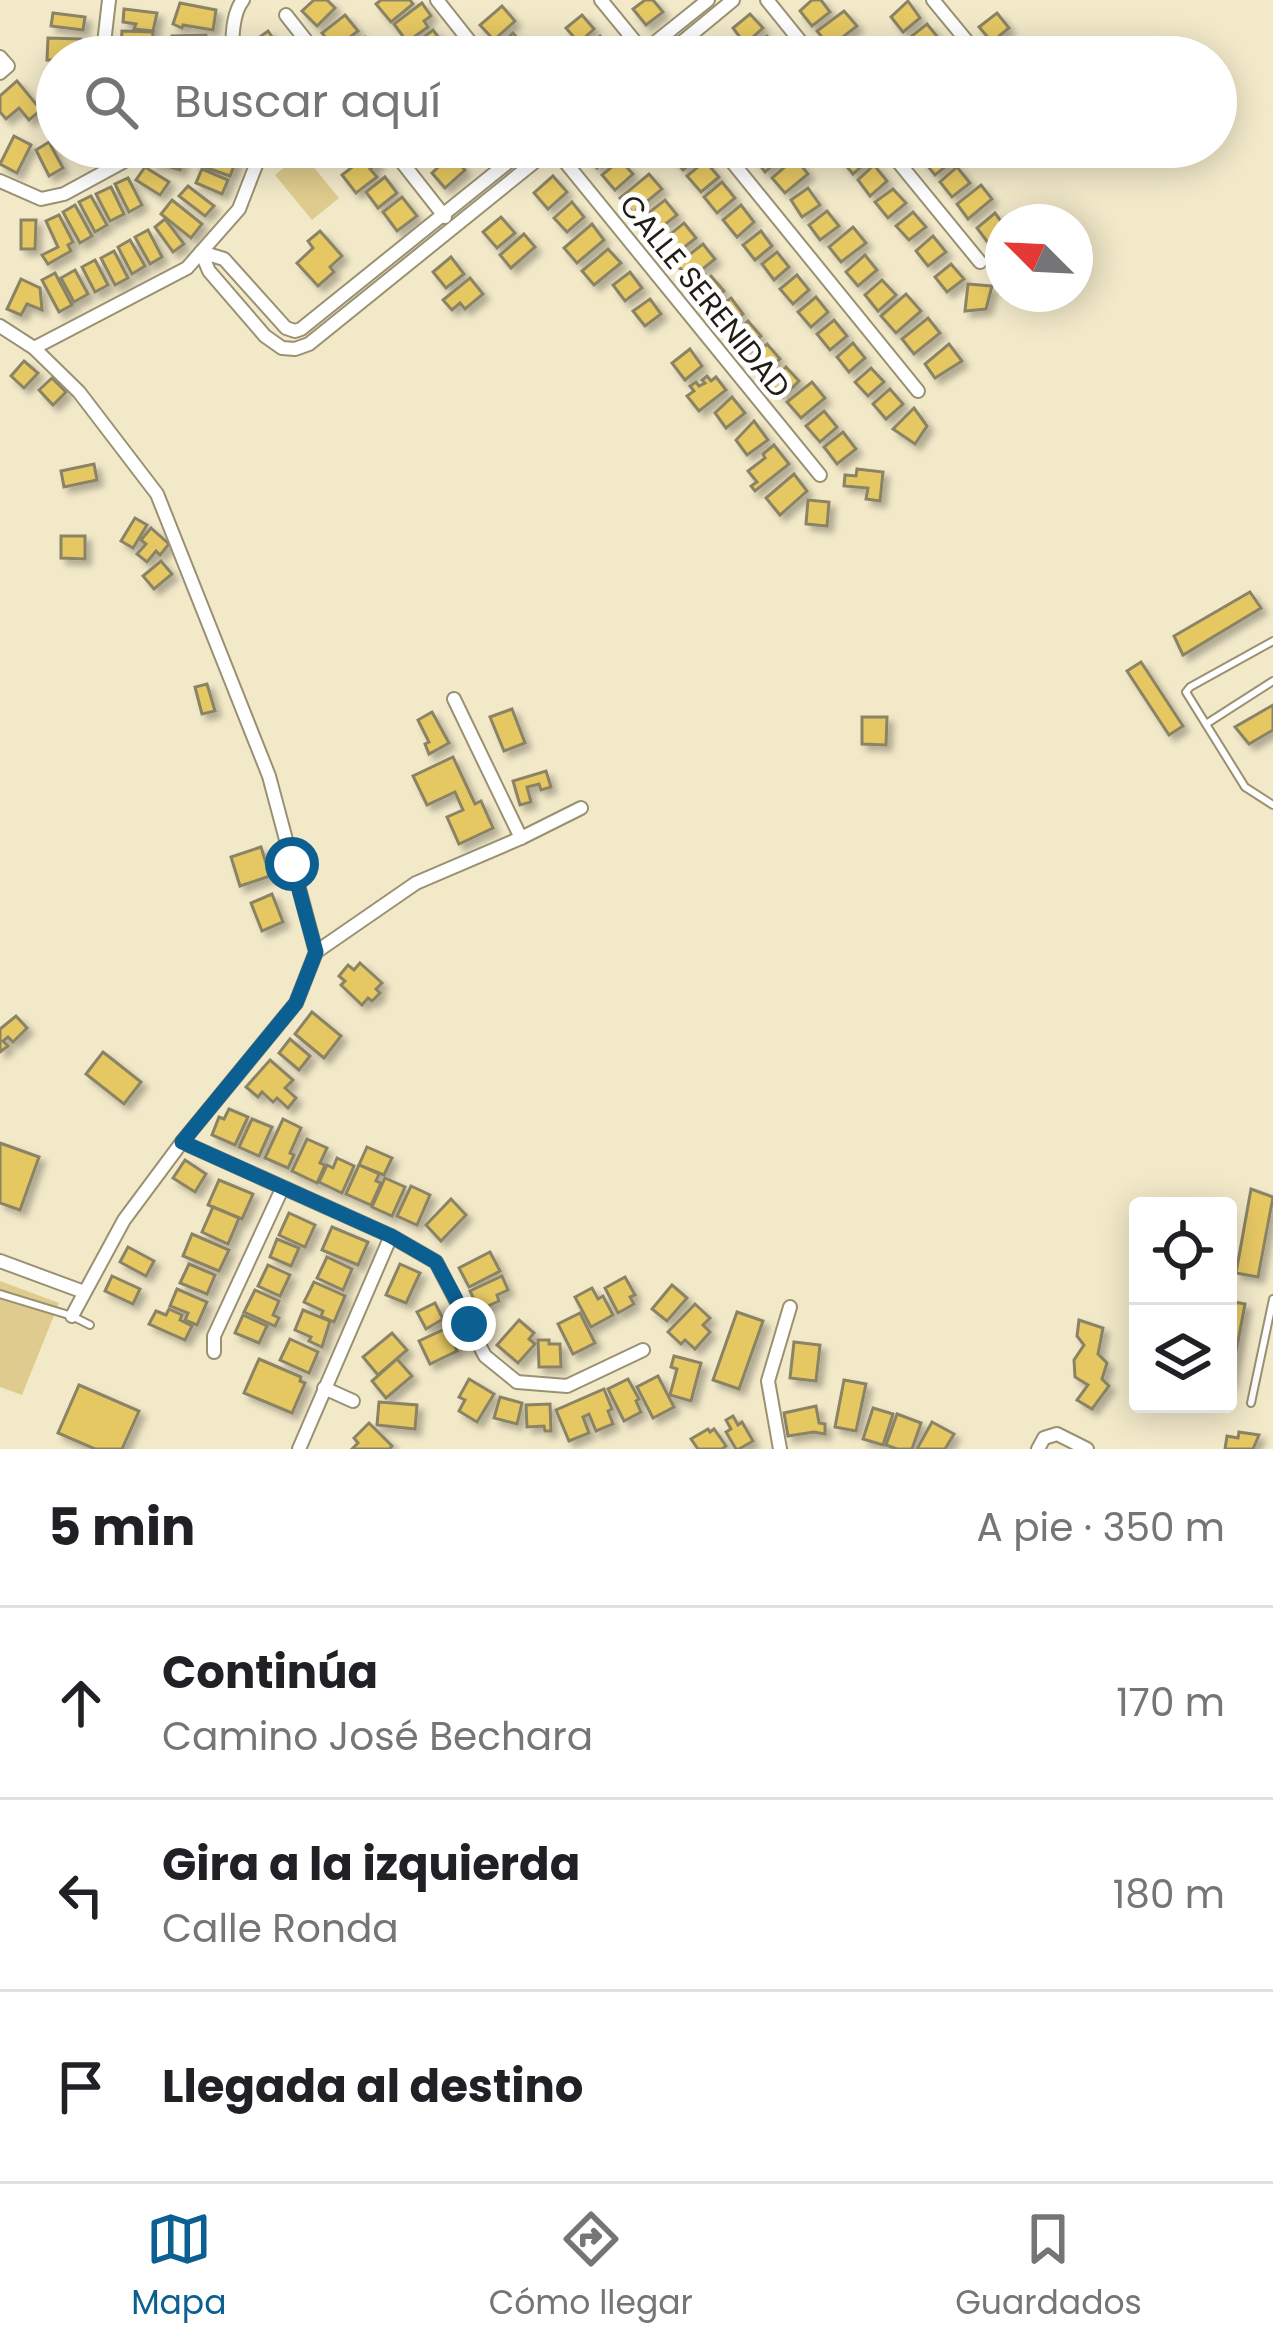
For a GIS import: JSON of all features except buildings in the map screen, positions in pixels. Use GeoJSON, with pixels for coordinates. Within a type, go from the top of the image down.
{"type":"FeatureCollection","features":[{"type":"Feature","properties":{"kind":"street"},"geometry":{"type":"LineString","coordinates":[[105,36],[109,0]]}},
{"type":"Feature","properties":{"kind":"street"},"geometry":{"type":"LineString","coordinates":[[234,36],[243,0]]}},
{"type":"Feature","properties":{"kind":"street"},"geometry":{"type":"LineString","coordinates":[[437,0],[465,36]]}},
{"type":"Feature","properties":{"kind":"street"},"geometry":{"type":"LineString","coordinates":[[601,0],[628,36]]}},
{"type":"Feature","properties":{"kind":"street"},"geometry":{"type":"LineString","coordinates":[[665,36],[708,0]]}},
{"type":"Feature","properties":{"kind":"street"},"geometry":{"type":"LineString","coordinates":[[690,36],[734,0]]}},
{"type":"Feature","properties":{"kind":"street"},"geometry":{"type":"LineString","coordinates":[[767,0],[796,36]]}},
{"type":"Feature","properties":{"kind":"street"},"geometry":{"type":"LineString","coordinates":[[933,0],[963,36]]}},
{"type":"Feature","properties":{"kind":"street"},"geometry":{"type":"LineString","coordinates":[[286,15],[302,36]]}},
{"type":"Feature","properties":{"kind":"street"},"geometry":{"type":"LineString","coordinates":[[0,57],[8,66],[0,73]]}},
{"type":"Feature","properties":{"kind":"street"},"geometry":{"type":"LineString","coordinates":[[0,182],[40,199],[64,194],[112,168]]}},
{"type":"Feature","properties":{"kind":"street"},"geometry":{"type":"LineString","coordinates":[[34,348],[188,268],[239,209],[255,168]]}},
{"type":"Feature","properties":{"kind":"street"},"geometry":{"type":"LineString","coordinates":[[407,168],[453,226]]}},
{"type":"Feature","properties":{"kind":"street"},"geometry":{"type":"LineString","coordinates":[[201,253],[224,259],[286,328],[295,331],[501,168]]}},
{"type":"Feature","properties":{"kind":"street"},"geometry":{"type":"LineString","coordinates":[[201,253],[209,271],[265,336],[282,348],[295,349],[309,344],[526,168]]}},
{"type":"Feature","properties":{"kind":"street","name":"CALLE SERENIDAD"},"geometry":{"type":"LineString","coordinates":[[570,168],[820,475]]}},
{"type":"Feature","properties":{"kind":"street"},"geometry":{"type":"LineString","coordinates":[[737,168],[917,391]]}},
{"type":"Feature","properties":{"kind":"street"},"geometry":{"type":"LineString","coordinates":[[903,168],[980,262]]}},
{"type":"Feature","properties":{"kind":"street"},"geometry":{"type":"LineString","coordinates":[[0,326],[34,348],[79,392],[157,494],[269,776],[316,952]]}},
{"type":"Feature","properties":{"kind":"street"},"geometry":{"type":"LineString","coordinates":[[282,348],[286,328]]}},
{"type":"Feature","properties":{"kind":"street"},"geometry":{"type":"LineString","coordinates":[[454,699],[521,838]]}},
{"type":"Feature","properties":{"kind":"street"},"geometry":{"type":"LineString","coordinates":[[72,1316],[124,1220],[296,1003],[316,952],[416,883],[581,808]]}},
{"type":"Feature","properties":{"kind":"street"},"geometry":{"type":"LineString","coordinates":[[182,1142],[391,1236],[436,1262],[485,1356],[517,1382],[567,1386],[643,1350]]}},
{"type":"Feature","properties":{"kind":"street"},"geometry":{"type":"LineString","coordinates":[[214,1352],[214,1336],[282,1189]]}},
{"type":"Feature","properties":{"kind":"street"},"geometry":{"type":"LineString","coordinates":[[298,1449],[391,1236]]}},
{"type":"Feature","properties":{"kind":"street"},"geometry":{"type":"LineString","coordinates":[[0,1262],[84,1292]]}},
{"type":"Feature","properties":{"kind":"street"},"geometry":{"type":"LineString","coordinates":[[780,1449],[768,1382],[790,1306]]}},
{"type":"Feature","properties":{"kind":"street"},"geometry":{"type":"LineString","coordinates":[[324,1388],[353,1401]]}},
{"type":"Feature","properties":{"kind":"street"},"geometry":{"type":"LineString","coordinates":[[1038,1449],[1044,1438],[1057,1434],[1087,1449]]}},
{"type":"Feature","properties":{"kind":"lane"},"geometry":{"type":"LineString","coordinates":[[1273,641],[1190,687],[1187,697],[1244,787],[1273,806]]}},
{"type":"Feature","properties":{"kind":"lane"},"geometry":{"type":"LineString","coordinates":[[1206,724],[1273,681]]}},
{"type":"Feature","properties":{"kind":"lane"},"geometry":{"type":"LineString","coordinates":[[0,1294],[90,1325]]}},
{"type":"Feature","properties":{"kind":"lane"},"geometry":{"type":"LineString","coordinates":[[1252,1403],[1273,1299]]}},
{"type":"Feature","properties":{"kind":"shaded area"},"geometry":{"type":"Polygon","coordinates":[[[284,168],[314,168],[339,198],[312,220],[275,175],[284,168]]]}},
{"type":"Feature","properties":{"kind":"shaded area"},"geometry":{"type":"Polygon","coordinates":[[[0,1281],[59,1303],[22,1395],[0,1387],[0,1281]]]}},
{"type":"Feature","properties":{"kind":"route"},"geometry":{"type":"LineString","coordinates":[[292,864],[316,952],[296,1003],[182,1142],[391,1236],[436,1262],[469,1324]]}}]}
